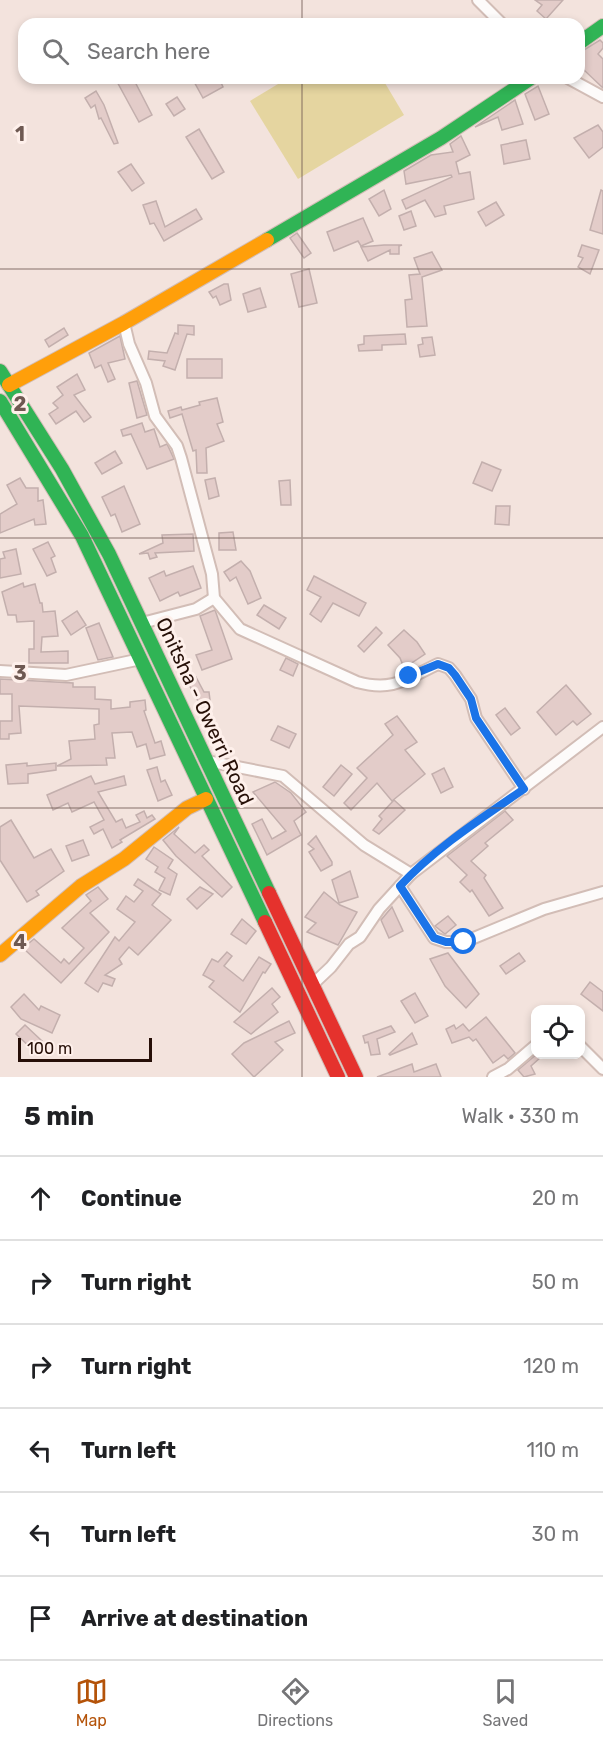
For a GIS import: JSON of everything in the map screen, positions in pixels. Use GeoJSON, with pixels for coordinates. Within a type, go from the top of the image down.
{"type":"FeatureCollection","features":[{"type":"Feature","properties":{"kind":"main road"},"geometry":{"type":"LineString","coordinates":[[585,39],[603,26]]}},
{"type":"Feature","properties":{"kind":"main road"},"geometry":{"type":"LineString","coordinates":[[9,385],[124,323],[441,138],[522,84]]}},
{"type":"Feature","properties":{"kind":"main road","name":"Onitsha - Owerri Road"},"geometry":{"type":"LineString","coordinates":[[0,371],[62,469],[109,554],[356,1077]]}},
{"type":"Feature","properties":{"kind":"main road","name":"Onitsha - Owerri Road"},"geometry":{"type":"LineString","coordinates":[[0,401],[82,536],[338,1077]]}},
{"type":"Feature","properties":{"kind":"main road"},"geometry":{"type":"LineString","coordinates":[[0,955],[81,886],[124,859],[187,808],[206,799]]}},
{"type":"Feature","properties":{"kind":"street"},"geometry":{"type":"LineString","coordinates":[[478,0],[496,18]]}},
{"type":"Feature","properties":{"kind":"street"},"geometry":{"type":"LineString","coordinates":[[579,84],[603,97]]}},
{"type":"Feature","properties":{"kind":"street"},"geometry":{"type":"LineString","coordinates":[[124,323],[129,344],[146,383],[155,416],[177,446],[182,458],[212,574],[214,598],[240,629],[357,682],[377,688],[392,687],[438,664],[449,668],[471,699],[476,718],[524,789]]}},
{"type":"Feature","properties":{"kind":"street"},"geometry":{"type":"LineString","coordinates":[[142,622],[196,609],[214,598]]}},
{"type":"Feature","properties":{"kind":"street"},"geometry":{"type":"LineString","coordinates":[[0,671],[66,675],[141,659]]}},
{"type":"Feature","properties":{"kind":"street"},"geometry":{"type":"LineString","coordinates":[[312,985],[332,967],[349,944],[360,937],[379,909],[411,874],[601,731]]}},
{"type":"Feature","properties":{"kind":"street"},"geometry":{"type":"LineString","coordinates":[[207,761],[283,776],[364,845],[411,874]]}},
{"type":"Feature","properties":{"kind":"street"},"geometry":{"type":"LineString","coordinates":[[400,886],[434,938],[446,942],[464,942],[544,909],[603,892]]}},
{"type":"Feature","properties":{"kind":"street"},"geometry":{"type":"LineString","coordinates":[[493,1077],[508,1069],[531,1049]]}},
{"type":"Feature","properties":{"kind":"street"},"geometry":{"type":"LineString","coordinates":[[585,1051],[603,1069]]}},
{"type":"Feature","properties":{"kind":"shaded area"},"geometry":{"type":"Polygon","coordinates":[[[278,84],[386,84],[404,115],[298,179],[250,101],[278,84]]]}},
{"type":"Feature","properties":{"kind":"building"},"geometry":{"type":"Polygon","coordinates":[[[535,0],[563,0],[547,18],[537,11],[542,5],[535,0]]]}},
{"type":"Feature","properties":{"kind":"building"},"geometry":{"type":"Polygon","coordinates":[[[600,40],[603,43],[603,48],[598,54],[603,59],[603,88],[585,71],[585,49],[600,40]]]}},
{"type":"Feature","properties":{"kind":"building"},"geometry":{"type":"Polygon","coordinates":[[[118,84],[136,84],[152,115],[139,122],[118,84]]]}},
{"type":"Feature","properties":{"kind":"building"},"geometry":{"type":"Polygon","coordinates":[[[195,84],[222,84],[223,87],[203,98],[195,84]]]}},
{"type":"Feature","properties":{"kind":"building"},"geometry":{"type":"Polygon","coordinates":[[[538,86],[549,114],[535,120],[525,94],[538,86]]]}},
{"type":"Feature","properties":{"kind":"building"},"geometry":{"type":"Polygon","coordinates":[[[96,91],[104,105],[118,143],[114,144],[101,118],[99,119],[95,105],[91,108],[85,98],[96,91]]]}},
{"type":"Feature","properties":{"kind":"building"},"geometry":{"type":"Polygon","coordinates":[[[177,97],[185,109],[174,116],[166,104],[177,97]]]}},
{"type":"Feature","properties":{"kind":"building"},"geometry":{"type":"Polygon","coordinates":[[[515,100],[523,124],[502,130],[498,117],[475,127],[515,100]]]}},
{"type":"Feature","properties":{"kind":"building"},"geometry":{"type":"Polygon","coordinates":[[[598,125],[603,132],[603,147],[589,158],[574,138],[598,125]]]}},
{"type":"Feature","properties":{"kind":"building"},"geometry":{"type":"Polygon","coordinates":[[[199,129],[224,172],[212,179],[186,137],[199,129]]]}},
{"type":"Feature","properties":{"kind":"building"},"geometry":{"type":"Polygon","coordinates":[[[461,136],[470,155],[456,162],[459,174],[470,172],[474,199],[444,206],[446,214],[435,217],[425,200],[406,209],[402,200],[452,177],[451,175],[406,184],[404,171],[431,155],[453,152],[450,144],[461,136]]]}},
{"type":"Feature","properties":{"kind":"building"},"geometry":{"type":"Polygon","coordinates":[[[526,140],[530,159],[504,164],[501,145],[526,140]]]}},
{"type":"Feature","properties":{"kind":"building"},"geometry":{"type":"Polygon","coordinates":[[[131,164],[144,183],[132,191],[118,172],[131,164]]]}},
{"type":"Feature","properties":{"kind":"building"},"geometry":{"type":"Polygon","coordinates":[[[384,190],[391,209],[379,216],[369,199],[384,190]]]}},
{"type":"Feature","properties":{"kind":"building"},"geometry":{"type":"Polygon","coordinates":[[[601,190],[603,191],[603,234],[590,230],[601,190]]]}},
{"type":"Feature","properties":{"kind":"building"},"geometry":{"type":"Polygon","coordinates":[[[156,201],[165,227],[196,209],[202,219],[164,241],[154,223],[150,224],[143,205],[156,201]]]}},
{"type":"Feature","properties":{"kind":"building"},"geometry":{"type":"Polygon","coordinates":[[[496,202],[504,215],[486,226],[478,212],[496,202]]]}},
{"type":"Feature","properties":{"kind":"building"},"geometry":{"type":"Polygon","coordinates":[[[411,211],[416,226],[404,230],[399,216],[411,211]]]}},
{"type":"Feature","properties":{"kind":"building"},"geometry":{"type":"Polygon","coordinates":[[[363,218],[373,241],[361,246],[358,241],[334,251],[327,232],[363,218]]]}},
{"type":"Feature","properties":{"kind":"building"},"geometry":{"type":"Polygon","coordinates":[[[297,233],[311,253],[304,258],[290,238],[297,233]]]}},
{"type":"Feature","properties":{"kind":"building"},"geometry":{"type":"Polygon","coordinates":[[[402,245],[399,246],[399,254],[390,254],[390,250],[368,261],[361,247],[402,245]]]}},
{"type":"Feature","properties":{"kind":"building"},"geometry":{"type":"Polygon","coordinates":[[[582,245],[599,250],[590,274],[578,267],[583,258],[578,256],[582,245]]]}},
{"type":"Feature","properties":{"kind":"building"},"geometry":{"type":"Polygon","coordinates":[[[432,252],[442,270],[422,277],[427,326],[407,327],[405,300],[412,299],[409,275],[420,274],[414,258],[432,252]]]}},
{"type":"Feature","properties":{"kind":"building"},"geometry":{"type":"Polygon","coordinates":[[[309,269],[317,303],[299,307],[291,274],[309,269]]]}},
{"type":"Feature","properties":{"kind":"building"},"geometry":{"type":"Polygon","coordinates":[[[228,284],[231,300],[220,305],[216,296],[213,298],[209,292],[228,284]]]}},
{"type":"Feature","properties":{"kind":"building"},"geometry":{"type":"Polygon","coordinates":[[[260,288],[266,307],[248,312],[243,294],[260,288]]]}},
{"type":"Feature","properties":{"kind":"building"},"geometry":{"type":"Polygon","coordinates":[[[178,325],[194,326],[194,335],[187,334],[175,370],[163,366],[165,361],[148,359],[149,351],[167,353],[175,333],[178,334],[178,325]]]}},
{"type":"Feature","properties":{"kind":"building"},"geometry":{"type":"Polygon","coordinates":[[[64,328],[68,335],[49,347],[45,340],[64,328]]]}},
{"type":"Feature","properties":{"kind":"building"},"geometry":{"type":"Polygon","coordinates":[[[405,334],[406,344],[382,345],[382,350],[359,351],[358,345],[364,344],[364,336],[405,334]]]}},
{"type":"Feature","properties":{"kind":"building"},"geometry":{"type":"Polygon","coordinates":[[[120,336],[125,359],[108,363],[115,379],[108,382],[101,365],[95,368],[89,353],[120,336]]]}},
{"type":"Feature","properties":{"kind":"building"},"geometry":{"type":"Polygon","coordinates":[[[432,337],[435,355],[420,357],[418,345],[423,344],[422,338],[432,337]]]}},
{"type":"Feature","properties":{"kind":"building"},"geometry":{"type":"Polygon","coordinates":[[[187,359],[222,359],[222,378],[187,378],[187,359]]]}},
{"type":"Feature","properties":{"kind":"building"},"geometry":{"type":"Polygon","coordinates":[[[77,374],[85,390],[74,395],[91,417],[84,422],[76,411],[56,424],[49,414],[58,408],[53,403],[63,395],[57,387],[77,374]]]}},
{"type":"Feature","properties":{"kind":"building"},"geometry":{"type":"Polygon","coordinates":[[[137,381],[147,415],[137,418],[129,383],[137,381]]]}},
{"type":"Feature","properties":{"kind":"building"},"geometry":{"type":"Polygon","coordinates":[[[217,398],[223,422],[217,424],[224,441],[206,448],[207,473],[197,473],[196,450],[193,451],[182,414],[170,418],[168,411],[181,407],[182,410],[200,405],[199,402],[217,398]]]}},
{"type":"Feature","properties":{"kind":"building"},"geometry":{"type":"Polygon","coordinates":[[[142,423],[145,432],[154,429],[160,447],[167,444],[174,459],[147,469],[131,434],[123,436],[121,430],[142,423]]]}},
{"type":"Feature","properties":{"kind":"building"},"geometry":{"type":"Polygon","coordinates":[[[115,451],[122,463],[102,474],[95,463],[115,451]]]}},
{"type":"Feature","properties":{"kind":"building"},"geometry":{"type":"Polygon","coordinates":[[[482,462],[501,470],[492,491],[473,483],[482,462]]]}},
{"type":"Feature","properties":{"kind":"building"},"geometry":{"type":"Polygon","coordinates":[[[20,478],[26,488],[38,488],[38,501],[43,500],[46,524],[35,525],[34,519],[0,533],[0,514],[17,504],[7,485],[20,478]]]}},
{"type":"Feature","properties":{"kind":"building"},"geometry":{"type":"Polygon","coordinates":[[[215,478],[219,496],[209,499],[205,480],[215,478]]]}},
{"type":"Feature","properties":{"kind":"building"},"geometry":{"type":"Polygon","coordinates":[[[290,480],[291,505],[281,505],[279,481],[290,480]]]}},
{"type":"Feature","properties":{"kind":"building"},"geometry":{"type":"Polygon","coordinates":[[[124,486],[140,524],[122,532],[115,514],[111,516],[102,497],[124,486]]]}},
{"type":"Feature","properties":{"kind":"building"},"geometry":{"type":"Polygon","coordinates":[[[496,506],[510,506],[509,525],[495,524],[496,506]]]}},
{"type":"Feature","properties":{"kind":"building"},"geometry":{"type":"Polygon","coordinates":[[[233,532],[236,550],[219,550],[219,533],[233,532]]]}},
{"type":"Feature","properties":{"kind":"building"},"geometry":{"type":"Polygon","coordinates":[[[193,534],[194,551],[155,553],[157,557],[150,559],[148,553],[139,554],[163,543],[162,535],[193,534]]]}},
{"type":"Feature","properties":{"kind":"building"},"geometry":{"type":"Polygon","coordinates":[[[48,542],[55,556],[51,558],[56,572],[47,576],[33,549],[48,542]]]}},
{"type":"Feature","properties":{"kind":"building"},"geometry":{"type":"Polygon","coordinates":[[[16,549],[21,574],[0,578],[0,559],[5,558],[3,552],[16,549]]]}},
{"type":"Feature","properties":{"kind":"building"},"geometry":{"type":"Polygon","coordinates":[[[241,561],[250,571],[261,598],[248,604],[236,577],[230,581],[224,572],[241,561]]]}},
{"type":"Feature","properties":{"kind":"building"},"geometry":{"type":"Polygon","coordinates":[[[193,566],[201,588],[180,596],[178,592],[160,601],[149,578],[164,571],[166,576],[193,566]]]}},
{"type":"Feature","properties":{"kind":"building"},"geometry":{"type":"Polygon","coordinates":[[[314,576],[366,603],[359,616],[333,603],[321,622],[310,614],[321,597],[307,590],[314,576]]]}},
{"type":"Feature","properties":{"kind":"building"},"geometry":{"type":"Polygon","coordinates":[[[23,583],[24,587],[35,584],[43,612],[55,611],[58,636],[42,637],[41,652],[68,651],[68,663],[29,663],[29,649],[34,649],[34,621],[17,622],[16,615],[8,615],[2,592],[23,583]]]}},
{"type":"Feature","properties":{"kind":"building"},"geometry":{"type":"Polygon","coordinates":[[[264,605],[286,618],[279,629],[257,615],[264,605]]]}},
{"type":"Feature","properties":{"kind":"building"},"geometry":{"type":"Polygon","coordinates":[[[215,610],[232,659],[202,670],[196,655],[212,650],[200,616],[215,610]]]}},
{"type":"Feature","properties":{"kind":"building"},"geometry":{"type":"Polygon","coordinates":[[[77,611],[86,625],[71,635],[62,621],[77,611]]]}},
{"type":"Feature","properties":{"kind":"building"},"geometry":{"type":"Polygon","coordinates":[[[99,623],[113,657],[98,660],[86,628],[99,623]]]}},
{"type":"Feature","properties":{"kind":"building"},"geometry":{"type":"Polygon","coordinates":[[[376,627],[382,633],[364,652],[358,646],[376,627]]]}},
{"type":"Feature","properties":{"kind":"building"},"geometry":{"type":"Polygon","coordinates":[[[404,630],[417,642],[425,654],[404,668],[400,658],[388,645],[404,630]]]}},
{"type":"Feature","properties":{"kind":"building"},"geometry":{"type":"Polygon","coordinates":[[[286,658],[298,664],[293,676],[280,670],[286,658]]]}},
{"type":"Feature","properties":{"kind":"building"},"geometry":{"type":"Polygon","coordinates":[[[196,677],[204,692],[209,692],[210,700],[198,701],[187,681],[196,677]]]}},
{"type":"Feature","properties":{"kind":"building"},"geometry":{"type":"Polygon","coordinates":[[[0,679],[73,683],[73,687],[95,687],[95,699],[111,700],[111,709],[130,707],[130,702],[145,700],[146,710],[144,711],[155,743],[161,741],[165,755],[150,759],[146,744],[137,747],[132,732],[112,733],[115,758],[106,758],[107,765],[57,766],[71,759],[69,741],[95,739],[94,725],[99,724],[99,709],[19,706],[21,733],[9,734],[9,739],[0,739],[0,721],[12,721],[12,694],[0,694],[0,679]]]}},
{"type":"Feature","properties":{"kind":"building"},"geometry":{"type":"Polygon","coordinates":[[[566,685],[591,714],[577,725],[573,721],[556,735],[537,712],[566,685]]]}},
{"type":"Feature","properties":{"kind":"building"},"geometry":{"type":"Polygon","coordinates":[[[505,708],[520,728],[511,735],[496,715],[505,708]]]}},
{"type":"Feature","properties":{"kind":"building"},"geometry":{"type":"Polygon","coordinates":[[[397,716],[417,742],[405,750],[425,774],[392,801],[377,783],[351,810],[344,803],[367,778],[357,768],[393,735],[385,724],[397,716]]]}},
{"type":"Feature","properties":{"kind":"building"},"geometry":{"type":"Polygon","coordinates":[[[278,726],[296,734],[289,748],[271,740],[278,726]]]}},
{"type":"Feature","properties":{"kind":"building"},"geometry":{"type":"Polygon","coordinates":[[[27,763],[27,766],[56,763],[56,770],[28,774],[28,783],[8,784],[6,765],[27,763]]]}},
{"type":"Feature","properties":{"kind":"building"},"geometry":{"type":"Polygon","coordinates":[[[341,765],[352,774],[334,796],[323,787],[341,765]]]}},
{"type":"Feature","properties":{"kind":"building"},"geometry":{"type":"Polygon","coordinates":[[[157,767],[161,782],[165,780],[172,795],[158,801],[147,770],[157,767]]]}},
{"type":"Feature","properties":{"kind":"building"},"geometry":{"type":"Polygon","coordinates":[[[444,768],[453,787],[441,793],[432,774],[444,768]]]}},
{"type":"Feature","properties":{"kind":"building"},"geometry":{"type":"Polygon","coordinates":[[[91,776],[95,784],[124,776],[126,785],[98,792],[116,822],[122,819],[126,828],[140,822],[136,815],[144,811],[147,818],[152,815],[155,819],[120,840],[122,842],[112,848],[103,829],[94,834],[90,827],[104,820],[94,802],[72,812],[68,803],[53,810],[47,795],[91,776]]]}},
{"type":"Feature","properties":{"kind":"building"},"geometry":{"type":"Polygon","coordinates":[[[275,782],[291,793],[306,812],[294,821],[301,835],[267,855],[252,824],[262,819],[272,839],[286,831],[253,792],[275,782]]]}},
{"type":"Feature","properties":{"kind":"building"},"geometry":{"type":"Polygon","coordinates":[[[394,800],[405,810],[379,834],[373,830],[382,819],[379,816],[394,800]]]}},
{"type":"Feature","properties":{"kind":"building"},"geometry":{"type":"Polygon","coordinates":[[[505,811],[513,820],[485,843],[488,846],[471,861],[486,875],[484,878],[503,908],[489,916],[472,890],[470,892],[460,882],[467,875],[447,856],[505,811]]]}},
{"type":"Feature","properties":{"kind":"building"},"geometry":{"type":"Polygon","coordinates":[[[11,820],[34,858],[51,849],[64,871],[36,891],[39,895],[27,902],[0,860],[0,827],[11,820]]]}},
{"type":"Feature","properties":{"kind":"building"},"geometry":{"type":"Polygon","coordinates":[[[179,827],[174,834],[195,853],[204,845],[209,850],[202,856],[232,887],[222,897],[176,856],[163,840],[179,827]]]}},
{"type":"Feature","properties":{"kind":"building"},"geometry":{"type":"Polygon","coordinates":[[[316,836],[332,862],[332,865],[321,871],[309,852],[314,849],[308,844],[316,836]]]}},
{"type":"Feature","properties":{"kind":"building"},"geometry":{"type":"Polygon","coordinates":[[[83,840],[89,855],[72,861],[66,846],[83,840]]]}},
{"type":"Feature","properties":{"kind":"building"},"geometry":{"type":"Polygon","coordinates":[[[154,847],[173,860],[168,868],[177,874],[170,895],[159,890],[165,878],[155,872],[158,867],[146,859],[154,847]]]}},
{"type":"Feature","properties":{"kind":"building"},"geometry":{"type":"Polygon","coordinates":[[[350,871],[358,897],[339,903],[332,880],[350,871]]]}},
{"type":"Feature","properties":{"kind":"building"},"geometry":{"type":"Polygon","coordinates":[[[138,879],[161,894],[152,905],[171,920],[138,955],[129,947],[119,959],[122,964],[105,975],[115,979],[112,986],[103,983],[98,992],[85,983],[115,937],[119,941],[135,922],[117,909],[126,896],[134,902],[143,891],[134,885],[138,879]]]}},
{"type":"Feature","properties":{"kind":"building"},"geometry":{"type":"Polygon","coordinates":[[[98,887],[108,899],[90,913],[109,932],[61,983],[23,948],[34,939],[61,963],[64,959],[69,964],[84,948],[62,928],[91,901],[86,895],[98,887]]]}},
{"type":"Feature","properties":{"kind":"building"},"geometry":{"type":"Polygon","coordinates":[[[200,887],[213,894],[197,909],[187,899],[200,887]]]}},
{"type":"Feature","properties":{"kind":"building"},"geometry":{"type":"Polygon","coordinates":[[[324,892],[340,905],[357,912],[338,945],[307,932],[316,923],[305,917],[324,892]]]}},
{"type":"Feature","properties":{"kind":"building"},"geometry":{"type":"Polygon","coordinates":[[[392,907],[403,931],[389,938],[381,920],[392,907]]]}},
{"type":"Feature","properties":{"kind":"building"},"geometry":{"type":"Polygon","coordinates":[[[448,916],[456,925],[445,934],[435,926],[448,916]]]}},
{"type":"Feature","properties":{"kind":"building"},"geometry":{"type":"Polygon","coordinates":[[[242,919],[256,931],[246,944],[231,934],[242,919]]]}},
{"type":"Feature","properties":{"kind":"building"},"geometry":{"type":"Polygon","coordinates":[[[227,952],[232,956],[224,966],[243,981],[259,957],[271,964],[265,973],[263,972],[240,1012],[209,987],[214,981],[203,975],[212,959],[218,962],[227,952]]]}},
{"type":"Feature","properties":{"kind":"building"},"geometry":{"type":"Polygon","coordinates":[[[448,953],[479,994],[466,1008],[445,986],[430,959],[448,953]]]}},
{"type":"Feature","properties":{"kind":"building"},"geometry":{"type":"Polygon","coordinates":[[[519,953],[525,961],[506,974],[500,966],[519,953]]]}},
{"type":"Feature","properties":{"kind":"building"},"geometry":{"type":"Polygon","coordinates":[[[590,982],[603,992],[603,1011],[581,994],[590,982]]]}},
{"type":"Feature","properties":{"kind":"building"},"geometry":{"type":"Polygon","coordinates":[[[272,988],[280,997],[272,1004],[278,1012],[251,1034],[234,1022],[272,988]]]}},
{"type":"Feature","properties":{"kind":"building"},"geometry":{"type":"Polygon","coordinates":[[[415,993],[428,1016],[415,1023],[401,1001],[415,993]]]}},
{"type":"Feature","properties":{"kind":"building"},"geometry":{"type":"Polygon","coordinates":[[[24,994],[39,1010],[41,1006],[60,1015],[52,1033],[21,1019],[11,1007],[24,994]]]}},
{"type":"Feature","properties":{"kind":"building"},"geometry":{"type":"Polygon","coordinates":[[[486,1017],[515,1053],[508,1059],[504,1055],[493,1063],[476,1039],[473,1041],[469,1037],[452,1043],[446,1029],[454,1025],[456,1029],[463,1024],[469,1031],[486,1017]]]}},
{"type":"Feature","properties":{"kind":"building"},"geometry":{"type":"Polygon","coordinates":[[[289,1021],[295,1033],[275,1042],[283,1050],[254,1077],[232,1054],[244,1043],[289,1021]]]}},
{"type":"Feature","properties":{"kind":"building"},"geometry":{"type":"Polygon","coordinates":[[[25,1025],[42,1041],[33,1050],[16,1034],[25,1025]]]}},
{"type":"Feature","properties":{"kind":"building"},"geometry":{"type":"Polygon","coordinates":[[[391,1026],[395,1032],[377,1039],[380,1054],[371,1055],[368,1042],[365,1043],[363,1036],[391,1026]]]}},
{"type":"Feature","properties":{"kind":"building"},"geometry":{"type":"Polygon","coordinates":[[[412,1033],[417,1044],[389,1054],[412,1033]]]}},
{"type":"Feature","properties":{"kind":"building"},"geometry":{"type":"Polygon","coordinates":[[[531,1059],[539,1059],[531,1066],[535,1074],[524,1077],[518,1070],[531,1059]]]}},
{"type":"Feature","properties":{"kind":"building"},"geometry":{"type":"Polygon","coordinates":[[[412,1064],[414,1072],[436,1064],[441,1077],[377,1077],[412,1064]]]}},
{"type":"Feature","properties":{"kind":"traffic: fast"},"geometry":{"type":"LineString","coordinates":[[585,39],[603,26]]}},
{"type":"Feature","properties":{"kind":"traffic: fast"},"geometry":{"type":"LineString","coordinates":[[267,240],[441,138],[522,84]]}},
{"type":"Feature","properties":{"kind":"traffic: fast"},"geometry":{"type":"LineString","coordinates":[[0,371],[62,469],[109,554],[269,893]]}},
{"type":"Feature","properties":{"kind":"traffic: fast"},"geometry":{"type":"LineString","coordinates":[[0,401],[82,536],[265,922]]}},
{"type":"Feature","properties":{"kind":"traffic: slow"},"geometry":{"type":"LineString","coordinates":[[9,385],[124,323],[267,240]]}},
{"type":"Feature","properties":{"kind":"traffic: slow"},"geometry":{"type":"LineString","coordinates":[[0,955],[81,886],[124,859],[187,808],[206,799]]}},
{"type":"Feature","properties":{"kind":"traffic: jam"},"geometry":{"type":"LineString","coordinates":[[269,893],[356,1077]]}},
{"type":"Feature","properties":{"kind":"traffic: jam"},"geometry":{"type":"LineString","coordinates":[[265,922],[338,1077]]}},
{"type":"Feature","properties":{"kind":"route"},"geometry":{"type":"LineString","coordinates":[[409,676],[438,664],[449,668],[471,699],[476,718],[524,789],[486,815],[411,874],[400,886],[434,938],[446,942],[464,942]]}}]}
